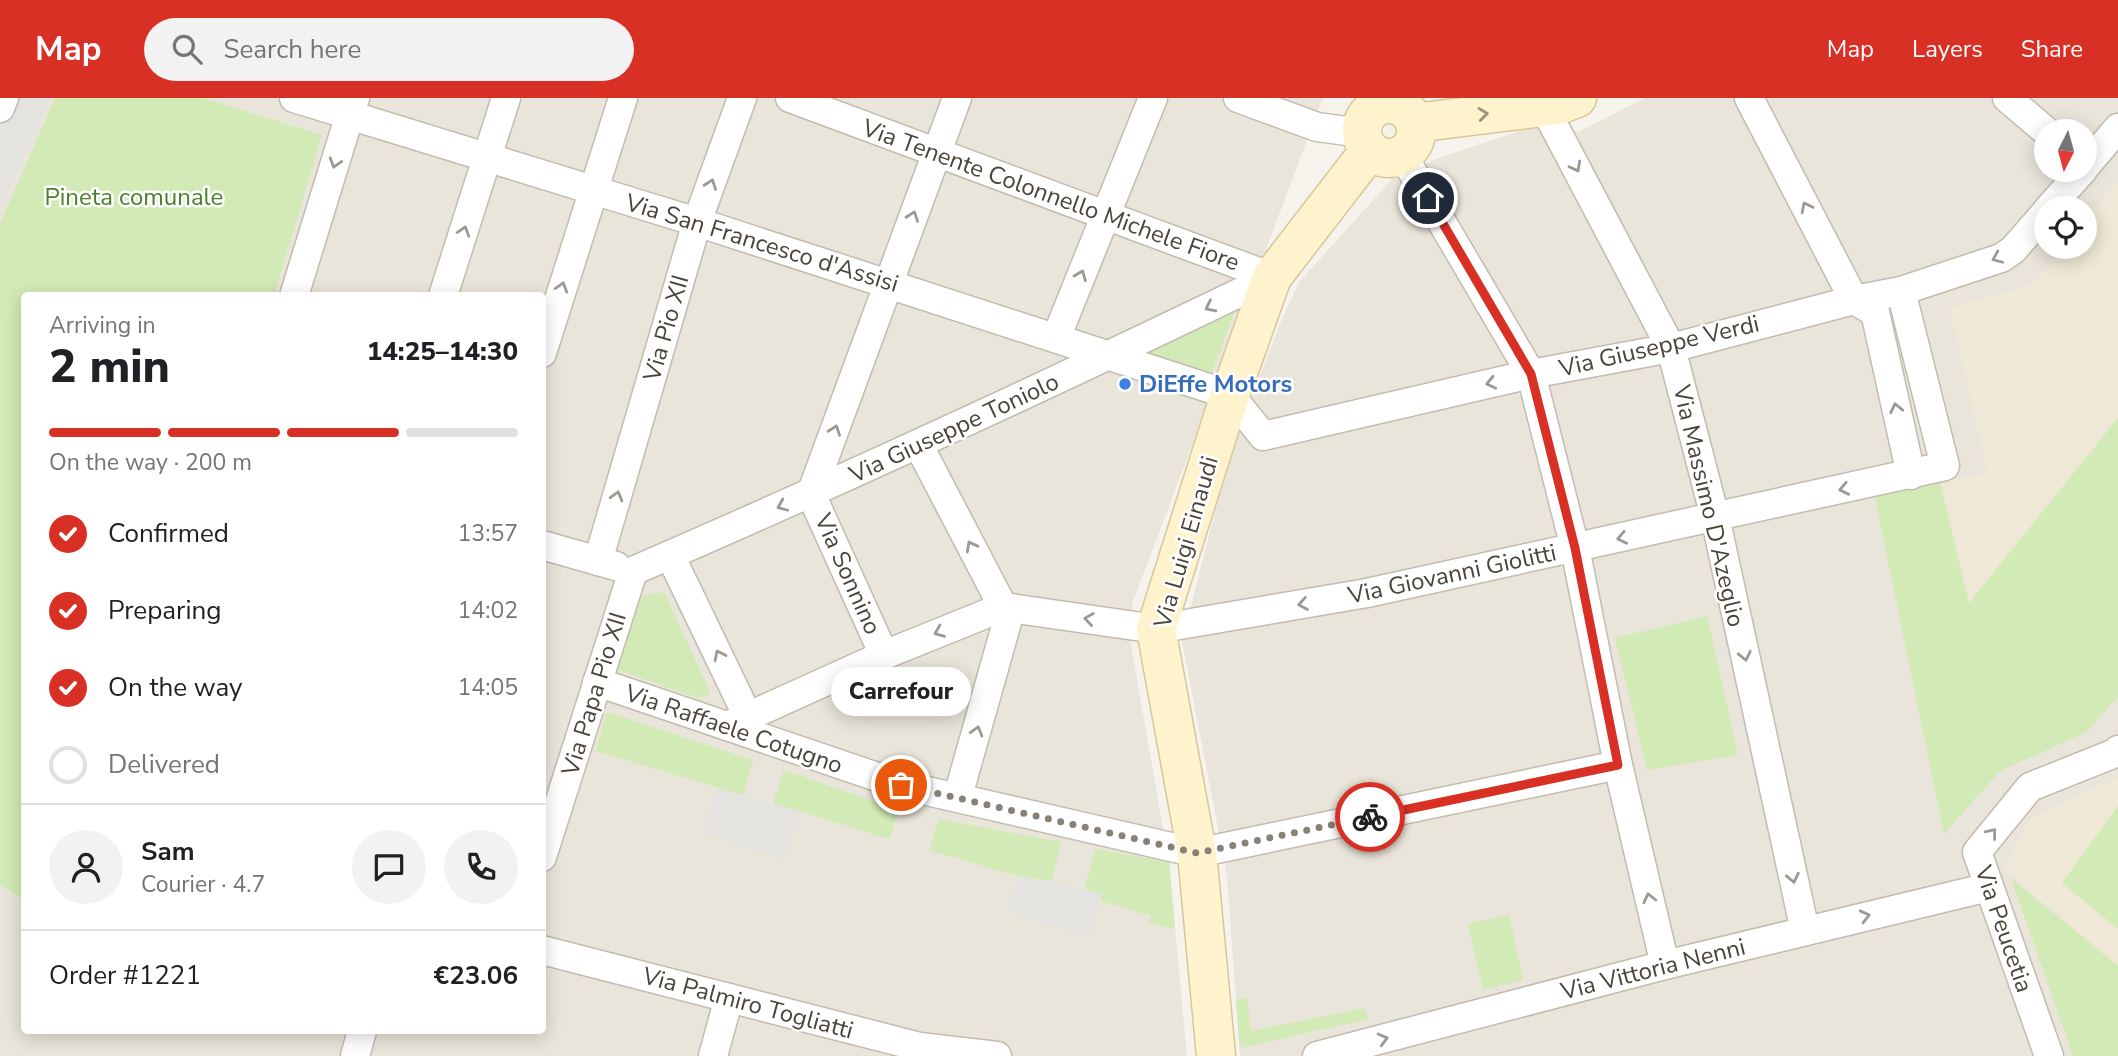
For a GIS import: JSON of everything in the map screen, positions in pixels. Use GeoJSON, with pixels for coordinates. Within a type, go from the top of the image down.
{"type":"FeatureCollection","features":[{"type":"Feature","properties":{"kind":"main road"},"geometry":{"type":"LineString","coordinates":[[1384,127],[1561,102]]}},
{"type":"Feature","properties":{"kind":"main road","name":"Via Luigi Einaudi"},"geometry":{"type":"LineString","coordinates":[[1216,1056],[1197,853],[1156,629],[1230,395],[1272,277],[1384,127]]}},
{"type":"Feature","properties":{"kind":"street"},"geometry":{"type":"LineString","coordinates":[[0,108],[4,98]]}},
{"type":"Feature","properties":{"kind":"street","name":"Via San Francesco d'Assisi"},"geometry":{"type":"LineString","coordinates":[[293,98],[353,107],[486,157],[889,283],[1230,395]]}},
{"type":"Feature","properties":{"kind":"street"},"geometry":{"type":"LineString","coordinates":[[444,292],[506,98]]}},
{"type":"Feature","properties":{"kind":"street"},"geometry":{"type":"LineString","coordinates":[[546,339],[623,98]]}},
{"type":"Feature","properties":{"kind":"street","name":"Via Pio XII"},"geometry":{"type":"LineString","coordinates":[[598,561],[697,222],[743,98]]}},
{"type":"Feature","properties":{"kind":"street","name":"Via Tenente Colonnello Michele Fiore"},"geometry":{"type":"LineString","coordinates":[[790,98],[1272,277]]}},
{"type":"Feature","properties":{"kind":"street"},"geometry":{"type":"LineString","coordinates":[[811,494],[957,98]]}},
{"type":"Feature","properties":{"kind":"street"},"geometry":{"type":"LineString","coordinates":[[1056,338],[1153,98]]}},
{"type":"Feature","properties":{"kind":"street"},"geometry":{"type":"LineString","coordinates":[[1238,98],[1317,127],[1384,127],[1531,374],[1575,548],[1618,765],[1665,965]]}},
{"type":"Feature","properties":{"kind":"street"},"geometry":{"type":"LineString","coordinates":[[1749,98],[1854,300],[1875,312],[1911,475]]}},
{"type":"Feature","properties":{"kind":"street"},"geometry":{"type":"LineString","coordinates":[[2007,98],[2034,121]]}},
{"type":"Feature","properties":{"kind":"street","name":"Via Massimo D'Azeglio"},"geometry":{"type":"LineString","coordinates":[[1561,102],[1671,348],[1715,517],[1805,931]]}},
{"type":"Feature","properties":{"kind":"street"},"geometry":{"type":"LineString","coordinates":[[296,292],[353,107]]}},
{"type":"Feature","properties":{"kind":"street"},"geometry":{"type":"LineString","coordinates":[[2097,152],[2118,128]]}},
{"type":"Feature","properties":{"kind":"street"},"geometry":{"type":"LineString","coordinates":[[2059,196],[2071,182]]}},
{"type":"Feature","properties":{"kind":"street","name":"Via Giuseppe Verdi"},"geometry":{"type":"LineString","coordinates":[[1230,395],[1263,436],[1531,374],[1671,348],[1854,300],[1901,291],[2001,258],[2013,250],[2034,226]]}},
{"type":"Feature","properties":{"kind":"street","name":"Via Giuseppe Toniolo"},"geometry":{"type":"LineString","coordinates":[[633,571],[811,494],[1110,356],[1272,277]]}},
{"type":"Feature","properties":{"kind":"street","name":"Via Giovanni Giolitti"},"geometry":{"type":"LineString","coordinates":[[1007,607],[1156,629],[1367,593],[1945,466],[1901,291]]}},
{"type":"Feature","properties":{"kind":"street"},"geometry":{"type":"LineString","coordinates":[[918,444],[1007,607],[958,796]]}},
{"type":"Feature","properties":{"kind":"street","name":"Via Sonnino"},"geometry":{"type":"LineString","coordinates":[[811,494],[884,655]]}},
{"type":"Feature","properties":{"kind":"street"},"geometry":{"type":"LineString","coordinates":[[546,546],[633,571]]}},
{"type":"Feature","properties":{"kind":"street"},"geometry":{"type":"LineString","coordinates":[[670,555],[738,722],[884,655],[1007,607]]}},
{"type":"Feature","properties":{"kind":"street","name":"Via Papa Pio XII"},"geometry":{"type":"LineString","coordinates":[[546,831],[555,773],[597,682],[633,571]]}},
{"type":"Feature","properties":{"kind":"street","name":"Via Raffaele Cotugno"},"geometry":{"type":"LineString","coordinates":[[597,682],[738,722],[901,785],[1197,853]]}},
{"type":"Feature","properties":{"kind":"street","name":"Via Peucetia"},"geometry":{"type":"LineString","coordinates":[[2049,1056],[1978,852],[2030,787],[2118,750]]}},
{"type":"Feature","properties":{"kind":"street"},"geometry":{"type":"LineString","coordinates":[[1197,853],[1618,765]]}},
{"type":"Feature","properties":{"kind":"street","name":"Via Vittoria Nenni"},"geometry":{"type":"LineString","coordinates":[[1317,1056],[1665,965],[1989,887]]}},
{"type":"Feature","properties":{"kind":"street","name":"Via Palmiro Togliatti"},"geometry":{"type":"LineString","coordinates":[[546,951],[729,998],[876,1046],[920,1047],[997,1056]]}},
{"type":"Feature","properties":{"kind":"street"},"geometry":{"type":"LineString","coordinates":[[713,1056],[729,998]]}},
{"type":"Feature","properties":{"kind":"street"},"geometry":{"type":"LineString","coordinates":[[355,1056],[361,1034]]}},
{"type":"Feature","properties":{"kind":"shaded area"},"geometry":{"type":"Polygon","coordinates":[[[0,98],[1323,98],[1132,604],[1131,645],[1169,862],[1187,1056],[0,1056],[0,98]]]}},
{"type":"Feature","properties":{"kind":"shaded area"},"geometry":{"type":"Polygon","coordinates":[[[0,98],[50,98],[0,209],[0,98]]]}},
{"type":"Feature","properties":{"kind":"shaded area"},"geometry":{"type":"Polygon","coordinates":[[[1645,98],[2118,98],[2118,1056],[1240,1056],[1227,875],[1182,641],[1231,450],[1299,282],[1395,176],[1528,128],[1578,132],[1645,98]]]}},
{"type":"Feature","properties":{"kind":"shaded area"},"geometry":{"type":"Polygon","coordinates":[[[2118,182],[2118,418],[1969,604],[1940,482],[1988,473],[1950,308],[2034,284],[2055,259],[2097,259],[2097,207],[2118,182]]]}},
{"type":"Feature","properties":{"kind":"shaded area"},"geometry":{"type":"Polygon","coordinates":[[[2118,777],[2118,966],[2003,869],[2030,820],[2118,777]]]}},
{"type":"Feature","properties":{"kind":"shaded area"},"geometry":{"type":"Polygon","coordinates":[[[717,789],[800,811],[786,859],[704,834],[717,789]]]}},
{"type":"Feature","properties":{"kind":"shaded area"},"geometry":{"type":"Polygon","coordinates":[[[1018,876],[1052,881],[1102,894],[1090,937],[1007,912],[1018,876]]]}},
{"type":"Feature","properties":{"kind":"green space","name":"Pineta comunale"},"geometry":{"type":"Polygon","coordinates":[[[55,98],[203,98],[322,135],[275,292],[21,292],[21,898],[0,885],[0,224],[55,98]]]}},
{"type":"Feature","properties":{"kind":"green space"},"geometry":{"type":"Polygon","coordinates":[[[1234,313],[1212,373],[1141,355],[1234,313]]]}},
{"type":"Feature","properties":{"kind":"green space"},"geometry":{"type":"Polygon","coordinates":[[[2118,418],[2118,696],[2087,732],[2000,771],[1944,834],[1875,498],[1940,482],[1969,603],[2118,418]]]}},
{"type":"Feature","properties":{"kind":"green space"},"geometry":{"type":"Polygon","coordinates":[[[664,592],[711,694],[697,698],[616,669],[642,596],[664,592]]]}},
{"type":"Feature","properties":{"kind":"green space"},"geometry":{"type":"Polygon","coordinates":[[[1707,616],[1738,755],[1647,770],[1615,638],[1707,616]]]}},
{"type":"Feature","properties":{"kind":"green space"},"geometry":{"type":"Polygon","coordinates":[[[607,712],[753,760],[743,795],[596,751],[607,712]]]}},
{"type":"Feature","properties":{"kind":"green space"},"geometry":{"type":"Polygon","coordinates":[[[784,770],[899,810],[889,839],[773,803],[784,770]]]}},
{"type":"Feature","properties":{"kind":"green space"},"geometry":{"type":"Polygon","coordinates":[[[2118,806],[2118,929],[2062,883],[2118,806]]]}},
{"type":"Feature","properties":{"kind":"green space"},"geometry":{"type":"Polygon","coordinates":[[[939,819],[1061,842],[1052,881],[1018,876],[929,850],[939,819]]]}},
{"type":"Feature","properties":{"kind":"green space"},"geometry":{"type":"Polygon","coordinates":[[[1095,849],[1169,862],[1175,929],[1149,923],[1151,916],[1101,901],[1102,895],[1084,891],[1095,849]]]}},
{"type":"Feature","properties":{"kind":"green space"},"geometry":{"type":"Polygon","coordinates":[[[2011,878],[2118,966],[2118,1056],[2073,1056],[2011,878]]]}},
{"type":"Feature","properties":{"kind":"green space"},"geometry":{"type":"Polygon","coordinates":[[[1509,915],[1523,980],[1483,990],[1468,924],[1509,915]]]}},
{"type":"Feature","properties":{"kind":"green space"},"geometry":{"type":"Polygon","coordinates":[[[1247,998],[1251,1031],[1365,1008],[1368,1019],[1240,1048],[1236,1000],[1247,998]]]}},
{"type":"Feature","properties":{"kind":"way so far"},"geometry":{"type":"LineString","coordinates":[[901,785],[1197,853],[1370,817]]}},
{"type":"Feature","properties":{"kind":"place","name":"DiEffe Motors"},"geometry":{"type":"Point","coordinates":[1125,384]}},
{"type":"Feature","properties":{"kind":"place","name":"Carrefour"},"geometry":{"type":"Point","coordinates":[901,785]}},
{"type":"Feature","properties":{"kind":"route"},"geometry":{"type":"LineString","coordinates":[[1370,817],[1618,765],[1575,548],[1531,374],[1428,198]]}}]}
